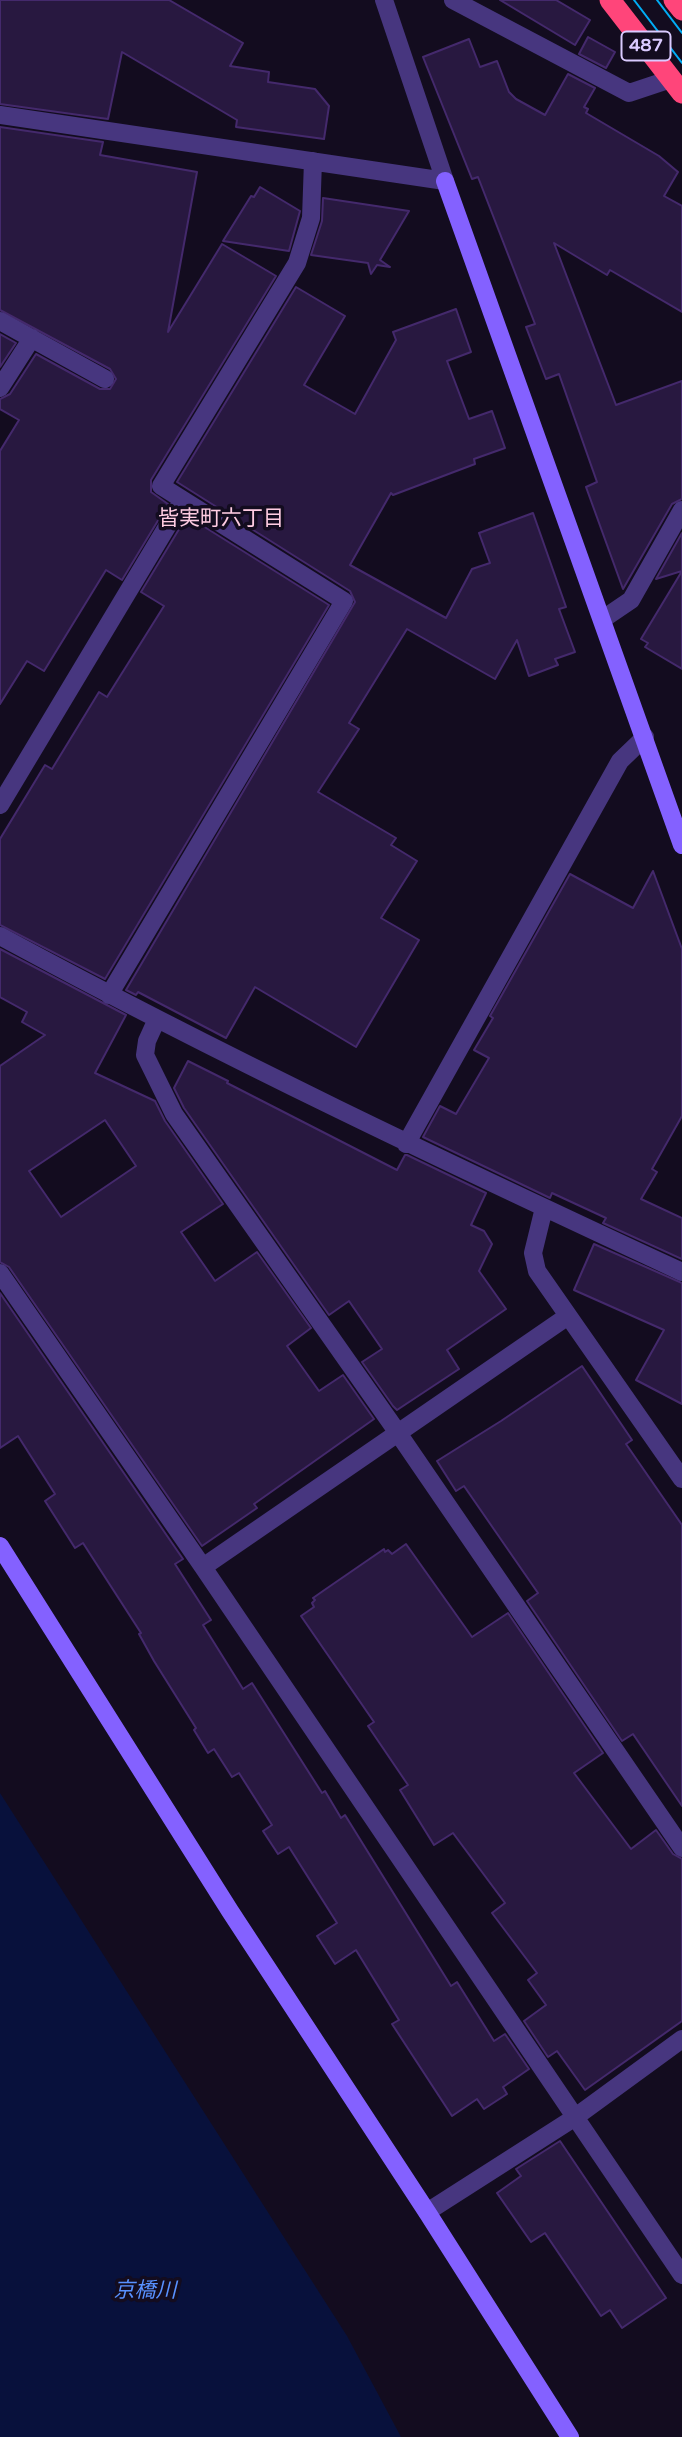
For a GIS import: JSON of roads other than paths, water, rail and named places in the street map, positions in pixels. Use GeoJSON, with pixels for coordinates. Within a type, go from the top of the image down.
{"type":"FeatureCollection","features":[{"type":"Feature","properties":{"kind":"highway","name":"487"},"geometry":{"type":"LineString","coordinates":[[610,0],[677,86]]}},
{"type":"Feature","properties":{"kind":"highway","name":"487"},"geometry":{"type":"LineString","coordinates":[[674,0],[682,10]]}},
{"type":"Feature","properties":{"kind":"street"},"geometry":{"type":"LineString","coordinates":[[384,0],[445,181],[682,845]]}},
{"type":"Feature","properties":{"kind":"street"},"geometry":{"type":"LineString","coordinates":[[453,0],[629,93],[677,86]]}},
{"type":"Feature","properties":{"kind":"street"},"geometry":{"type":"LineString","coordinates":[[0,115],[445,181]]}},
{"type":"Feature","properties":{"kind":"street"},"geometry":{"type":"LineString","coordinates":[[109,995],[344,601],[161,486],[297,263],[311,218],[313,161]]}},
{"type":"Feature","properties":{"kind":"street"},"geometry":{"type":"LineString","coordinates":[[0,321],[105,379]]}},
{"type":"Feature","properties":{"kind":"street"},"geometry":{"type":"LineString","coordinates":[[0,388],[32,338]]}},
{"type":"Feature","properties":{"kind":"street"},"geometry":{"type":"LineString","coordinates":[[0,805],[183,500]]}},
{"type":"Feature","properties":{"kind":"street"},"geometry":{"type":"LineString","coordinates":[[603,619],[631,600],[682,510]]}},
{"type":"Feature","properties":{"kind":"street"},"geometry":{"type":"LineString","coordinates":[[406,1144],[620,761],[645,737]]}},
{"type":"Feature","properties":{"kind":"street"},"geometry":{"type":"LineString","coordinates":[[0,936],[109,995],[406,1144],[682,1272]]}},
{"type":"Feature","properties":{"kind":"street"},"geometry":{"type":"LineString","coordinates":[[157,1019],[147,1041],[145,1055],[174,1114],[398,1433],[682,1847]]}},
{"type":"Feature","properties":{"kind":"street"},"geometry":{"type":"LineString","coordinates":[[544,1208],[533,1253],[537,1271],[682,1479]]}},
{"type":"Feature","properties":{"kind":"street"},"geometry":{"type":"LineString","coordinates":[[0,1273],[203,1567],[682,2275]]}},
{"type":"Feature","properties":{"kind":"street"},"geometry":{"type":"LineString","coordinates":[[203,1567],[568,1316]]}},
{"type":"Feature","properties":{"kind":"street"},"geometry":{"type":"LineString","coordinates":[[0,1546],[223,1899],[570,2437]]}},
{"type":"Feature","properties":{"kind":"street"},"geometry":{"type":"LineString","coordinates":[[427,2212],[574,2118],[682,2039]]}},
{"type":"Feature","properties":{"kind":"water","name":"京橋川"},"geometry":{"type":"Polygon","coordinates":[[[0,1793],[347,2336],[401,2437],[0,2437],[0,1793]]]}},
{"type":"Feature","properties":{"kind":"tram line"},"geometry":{"type":"LineString","coordinates":[[634,0],[682,63]]}},
{"type":"Feature","properties":{"kind":"tram line"},"geometry":{"type":"LineString","coordinates":[[657,0],[682,33]]}},
{"type":"Feature","properties":{"kind":"district","name":"皆実町六丁目"},"geometry":{"type":"Point","coordinates":[221,519]}}]}
